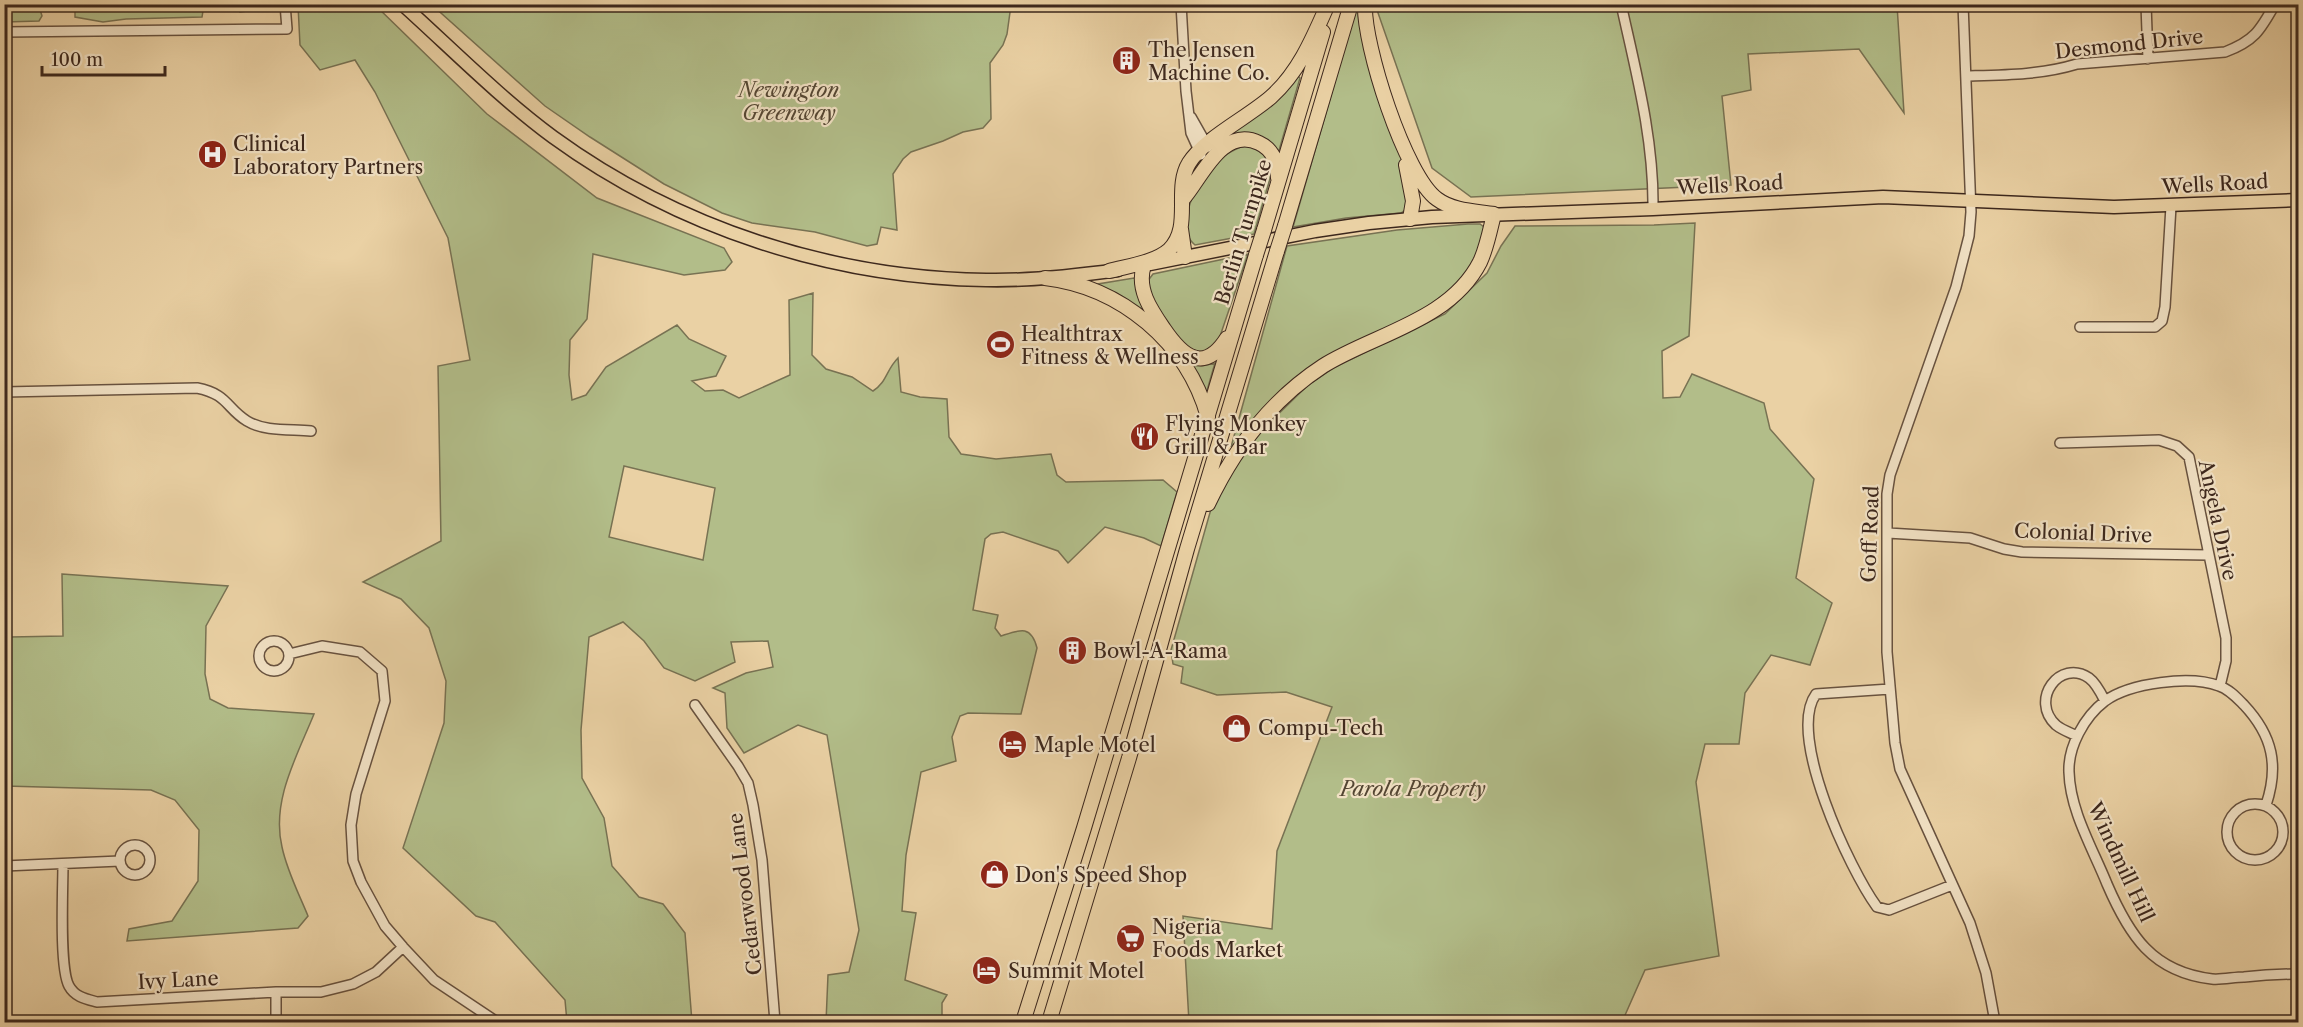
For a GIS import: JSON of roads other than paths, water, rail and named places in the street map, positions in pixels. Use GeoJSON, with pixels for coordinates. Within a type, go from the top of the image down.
{"type":"FeatureCollection","features":[{"type":"Feature","properties":{"kind":"highway"},"geometry":{"type":"LineString","coordinates":[[1108,271],[1163,254],[1173,245],[1180,227],[1183,199],[1181,191],[1186,168],[1206,154],[1280,88],[1304,56],[1330,4]]}},
{"type":"Feature","properties":{"kind":"highway","name":"Berlin Turnpike"},"geometry":{"type":"LineString","coordinates":[[1023,1023],[1237,321],[1330,4]]}},
{"type":"Feature","properties":{"kind":"highway","name":"Berlin Turnpike"},"geometry":{"type":"LineString","coordinates":[[1049,1023],[1129,758],[1187,549],[1351,4]]}},
{"type":"Feature","properties":{"kind":"highway"},"geometry":{"type":"LineString","coordinates":[[1365,4],[1369,44],[1402,146],[1412,195],[1410,219]]}},
{"type":"Feature","properties":{"kind":"highway"},"geometry":{"type":"LineString","coordinates":[[1206,154],[1242,140],[1256,141],[1273,154],[1277,168],[1277,186]]}},
{"type":"Feature","properties":{"kind":"highway"},"geometry":{"type":"LineString","coordinates":[[1187,549],[1228,466],[1243,443],[1270,411],[1296,386],[1324,366],[1415,321],[1451,296],[1479,264],[1494,214],[1453,207],[1438,200],[1421,183],[1402,146]]}},
{"type":"Feature","properties":{"kind":"highway"},"geometry":{"type":"LineString","coordinates":[[1180,227],[1185,257]]}},
{"type":"Feature","properties":{"kind":"highway"},"geometry":{"type":"LineString","coordinates":[[1144,265],[1141,282],[1146,298],[1197,388],[1208,417]]}},
{"type":"Feature","properties":{"kind":"highway"},"geometry":{"type":"LineString","coordinates":[[1045,278],[1084,286],[1118,301],[1148,323],[1173,346],[1194,358],[1207,358],[1218,351],[1237,321]]}},
{"type":"Feature","properties":{"kind":"main road","name":"Wells Road"},"geometry":{"type":"LineString","coordinates":[[402,4],[488,84],[548,133],[613,176],[688,215],[785,250],[876,270],[961,280],[1045,278],[1108,271],[1315,231],[1410,219],[1908,196],[2098,207],[2298,200]]}},
{"type":"Feature","properties":{"kind":"street"},"geometry":{"type":"LineString","coordinates":[[4,32],[287,28],[285,4]]}},
{"type":"Feature","properties":{"kind":"street"},"geometry":{"type":"LineString","coordinates":[[1181,4],[1185,80],[1190,115],[1206,154]]}},
{"type":"Feature","properties":{"kind":"street"},"geometry":{"type":"LineString","coordinates":[[1621,4],[1646,118],[1652,170],[1653,209]]}},
{"type":"Feature","properties":{"kind":"street","name":"Goff Road"},"geometry":{"type":"LineString","coordinates":[[1963,4],[1971,200],[1969,236],[1960,275],[1890,475],[1887,494],[1885,603],[1890,689],[1900,769],[1970,923],[1986,973],[1995,1023]]}},
{"type":"Feature","properties":{"kind":"street"},"geometry":{"type":"LineString","coordinates":[[2146,4],[2148,59]]}},
{"type":"Feature","properties":{"kind":"street","name":"Desmond Drive"},"geometry":{"type":"LineString","coordinates":[[1966,76],[2025,74],[2059,70],[2078,64],[2225,52],[2246,44],[2260,32],[2275,4]]}},
{"type":"Feature","properties":{"kind":"street"},"geometry":{"type":"LineString","coordinates":[[2080,327],[2155,327],[2162,321],[2165,307],[2171,206]]}},
{"type":"Feature","properties":{"kind":"street"},"geometry":{"type":"LineString","coordinates":[[4,392],[198,388],[218,395],[242,417],[258,426],[311,431]]}},
{"type":"Feature","properties":{"kind":"street","name":"Angela Drive"},"geometry":{"type":"LineString","coordinates":[[2060,443],[2159,440],[2177,446],[2189,458],[2226,638],[2226,661],[2220,686]]}},
{"type":"Feature","properties":{"kind":"street","name":"Colonial Drive"},"geometry":{"type":"LineString","coordinates":[[1888,533],[1970,537],[2004,549],[2022,552],[2208,555]]}},
{"type":"Feature","properties":{"kind":"street"},"geometry":{"type":"LineString","coordinates":[[289,654],[322,646],[360,652],[382,671],[385,701],[356,794],[351,825],[353,861],[361,882],[385,926],[403,947],[434,980],[497,1023]]}},
{"type":"Feature","properties":{"kind":"street"},"geometry":{"type":"LineString","coordinates":[[2077,736],[2057,725],[2052,719],[2045,698],[2052,683],[2061,676],[2081,675],[2089,678],[2095,684],[2105,701]]}},
{"type":"Feature","properties":{"kind":"street","name":"Windmill Hill"},"geometry":{"type":"LineString","coordinates":[[2220,686],[2184,681],[2155,682],[2105,701],[2089,718],[2077,736],[2071,754],[2069,771],[2075,804],[2126,926],[2143,947],[2174,968],[2214,979],[2298,974]]}},
{"type":"Feature","properties":{"kind":"street"},"geometry":{"type":"LineString","coordinates":[[2220,686],[2235,696],[2258,721],[2265,734],[2273,764],[2274,779],[2266,805]]}},
{"type":"Feature","properties":{"kind":"street"},"geometry":{"type":"LineString","coordinates":[[1890,689],[1816,694],[1810,702],[1811,761],[1830,817],[1866,892],[1877,907],[1889,910],[1952,885]]}},
{"type":"Feature","properties":{"kind":"street","name":"Cedarwood Lane"},"geometry":{"type":"LineString","coordinates":[[695,705],[739,767],[747,783],[753,805],[762,860],[775,1023]]}},
{"type":"Feature","properties":{"kind":"street"},"geometry":{"type":"LineString","coordinates":[[2254,803],[2266,805],[2277,813],[2283,824],[2284,837],[2279,849],[2269,857],[2257,861],[2244,858],[2234,851],[2228,840],[2227,827],[2232,815],[2241,807],[2254,803]]}},
{"type":"Feature","properties":{"kind":"street"},"geometry":{"type":"LineString","coordinates":[[4,866],[120,861]]}},
{"type":"Feature","properties":{"kind":"street","name":"Ivy Lane"},"geometry":{"type":"LineString","coordinates":[[63,864],[64,968],[69,986],[81,998],[97,1002],[276,992],[321,992],[353,984],[376,972],[403,947]]}},
{"type":"Feature","properties":{"kind":"street"},"geometry":{"type":"LineString","coordinates":[[276,992],[276,1023]]}},
{"type":"Feature","properties":{"kind":"place","name":"The Jensen Machine Co."},"geometry":{"type":"Point","coordinates":[1127,61]}},
{"type":"Feature","properties":{"kind":"place","name":"Clinical Laboratory Partners"},"geometry":{"type":"Point","coordinates":[212,155]}},
{"type":"Feature","properties":{"kind":"place","name":"Healthtrax Fitness & Wellness"},"geometry":{"type":"Point","coordinates":[1000,345]}},
{"type":"Feature","properties":{"kind":"place","name":"Flying Monkey Grill & Bar"},"geometry":{"type":"Point","coordinates":[1144,436]}},
{"type":"Feature","properties":{"kind":"place","name":"Bowl-A-Rama"},"geometry":{"type":"Point","coordinates":[1072,651]}},
{"type":"Feature","properties":{"kind":"place","name":"Compu-Tech"},"geometry":{"type":"Point","coordinates":[1237,728]}},
{"type":"Feature","properties":{"kind":"place","name":"Maple Motel"},"geometry":{"type":"Point","coordinates":[1013,745]}},
{"type":"Feature","properties":{"kind":"place","name":"Don's Speed Shop"},"geometry":{"type":"Point","coordinates":[994,875]}},
{"type":"Feature","properties":{"kind":"place","name":"Nigeria Foods Market"},"geometry":{"type":"Point","coordinates":[1131,938]}},
{"type":"Feature","properties":{"kind":"place","name":"Summit Motel"},"geometry":{"type":"Point","coordinates":[987,971]}},
{"type":"Feature","properties":{"kind":"park label","name":"Newington Greenway"},"geometry":{"type":"Point","coordinates":[789,102]}},
{"type":"Feature","properties":{"kind":"park label","name":"Parola Property"},"geometry":{"type":"Point","coordinates":[1413,789]}}]}
